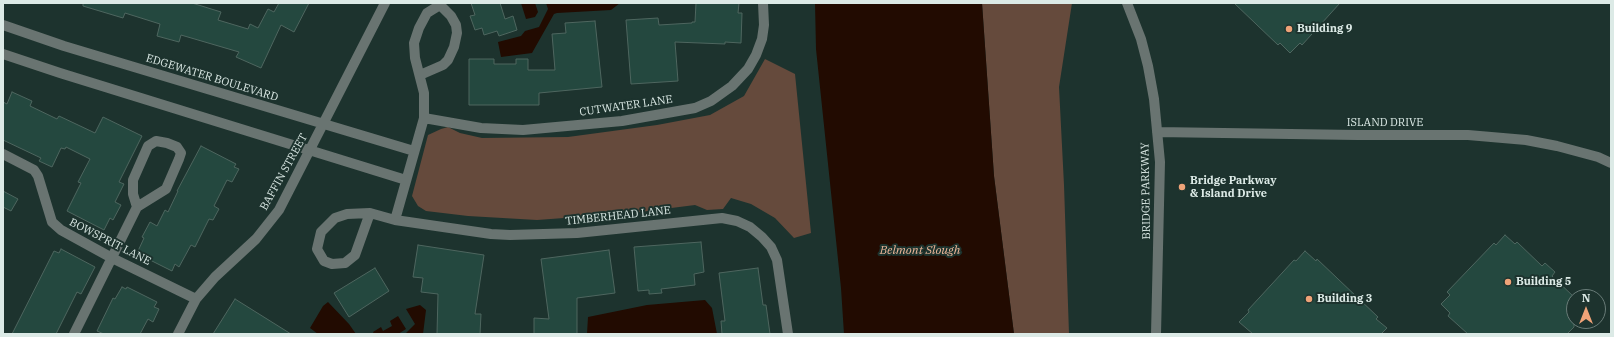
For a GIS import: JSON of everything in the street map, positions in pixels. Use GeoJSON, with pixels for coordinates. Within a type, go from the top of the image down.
{"type":"FeatureCollection","features":[{"type":"Feature","properties":{"kind":"street","name":"BAFFIN STREET"},"geometry":{"type":"LineString","coordinates":[[178,334],[196,299],[215,277],[256,239],[279,210],[385,3]]}},
{"type":"Feature","properties":{"kind":"street","name":"CUTWATER LANE"},"geometry":{"type":"LineString","coordinates":[[424,118],[480,128],[523,130],[622,121],[695,108],[711,102],[732,86],[748,69],[756,55],[762,39],[764,25],[763,3]]}},
{"type":"Feature","properties":{"kind":"street","name":"BRIDGE PARKWAY"},"geometry":{"type":"LineString","coordinates":[[1127,3],[1141,39],[1148,66],[1154,99],[1160,162],[1156,334]]}},
{"type":"Feature","properties":{"kind":"street"},"geometry":{"type":"LineString","coordinates":[[395,220],[424,118],[424,93],[416,58],[414,43],[419,28],[427,13],[440,4],[451,16],[456,25],[457,33],[454,47],[448,60],[443,65],[420,75]]}},
{"type":"Feature","properties":{"kind":"street","name":"EDGEWATER BOULEVARD"},"geometry":{"type":"LineString","coordinates":[[3,25],[50,41],[414,151]]}},
{"type":"Feature","properties":{"kind":"street"},"geometry":{"type":"LineString","coordinates":[[3,54],[406,180]]}},
{"type":"Feature","properties":{"kind":"street","name":"ISLAND DRIVE"},"geometry":{"type":"LineString","coordinates":[[1156,132],[1468,135],[1526,140],[1557,146],[1598,157],[1611,163]]}},
{"type":"Feature","properties":{"kind":"street"},"geometry":{"type":"LineString","coordinates":[[74,334],[136,207],[166,189],[180,159],[181,153],[177,148],[167,143],[156,141],[148,146],[133,180],[133,194],[136,207]]}},
{"type":"Feature","properties":{"kind":"street","name":"BOWSPRIT LANE"},"geometry":{"type":"LineString","coordinates":[[3,154],[34,170],[38,176],[52,222],[62,230],[112,258],[196,299]]}},
{"type":"Feature","properties":{"kind":"street","name":"TIMBERHEAD LANE"},"geometry":{"type":"LineString","coordinates":[[370,214],[355,255],[345,263],[332,264],[324,261],[317,249],[321,232],[335,218],[347,214],[370,214],[395,220],[492,234],[510,235],[577,233],[722,218],[737,221],[750,227],[762,237],[771,247],[777,260],[788,334]]}},
{"type":"Feature","properties":{"kind":"shaded area"},"geometry":{"type":"Polygon","coordinates":[[[982,3],[1072,3],[1059,87],[1069,334],[1014,334],[994,176],[982,3]]]}},
{"type":"Feature","properties":{"kind":"shaded area"},"geometry":{"type":"Polygon","coordinates":[[[765,59],[795,74],[811,233],[794,238],[775,218],[751,204],[731,198],[723,209],[707,210],[695,205],[632,213],[537,220],[468,216],[426,211],[418,206],[412,196],[428,135],[441,129],[448,127],[460,133],[482,138],[568,137],[657,125],[710,115],[744,96],[765,59]]]}},
{"type":"Feature","properties":{"kind":"water"},"geometry":{"type":"Polygon","coordinates":[[[521,3],[535,3],[538,12],[535,17],[526,19],[521,3]]]}},
{"type":"Feature","properties":{"kind":"water"},"geometry":{"type":"Polygon","coordinates":[[[546,3],[620,3],[611,10],[554,14],[532,53],[501,57],[498,42],[521,36],[525,31],[539,27],[548,9],[546,3]]]}},
{"type":"Feature","properties":{"kind":"water","name":"Belmont Slough"},"geometry":{"type":"Polygon","coordinates":[[[815,3],[982,3],[994,176],[1014,334],[844,334],[841,288],[816,49],[815,3]]]}},
{"type":"Feature","properties":{"kind":"water"},"geometry":{"type":"Polygon","coordinates":[[[705,300],[712,308],[717,334],[587,334],[588,317],[647,305],[705,300]]]}},
{"type":"Feature","properties":{"kind":"water"},"geometry":{"type":"Polygon","coordinates":[[[328,302],[349,324],[356,334],[318,334],[310,328],[323,306],[328,302]]]}},
{"type":"Feature","properties":{"kind":"water"},"geometry":{"type":"Polygon","coordinates":[[[420,305],[426,310],[423,334],[405,334],[415,324],[406,309],[420,305]]]}},
{"type":"Feature","properties":{"kind":"water"},"geometry":{"type":"Polygon","coordinates":[[[398,316],[406,329],[398,334],[374,334],[373,332],[381,327],[383,331],[392,326],[390,321],[398,316]]]}},
{"type":"Feature","properties":{"kind":"building"},"geometry":{"type":"Polygon","coordinates":[[[83,3],[192,3],[221,12],[218,20],[248,29],[250,24],[258,28],[268,9],[274,12],[279,3],[309,3],[294,32],[281,25],[261,68],[236,57],[239,52],[181,35],[179,42],[157,36],[160,24],[125,13],[123,18],[83,6],[83,3]]]}},
{"type":"Feature","properties":{"kind":"building"},"geometry":{"type":"Polygon","coordinates":[[[471,3],[500,3],[505,19],[513,16],[517,30],[499,36],[497,31],[484,35],[482,28],[475,30],[470,16],[475,15],[471,3]]]}},
{"type":"Feature","properties":{"kind":"building"},"geometry":{"type":"Polygon","coordinates":[[[696,3],[739,3],[738,13],[742,13],[741,43],[725,42],[725,44],[675,42],[678,81],[631,84],[626,20],[658,18],[659,25],[692,23],[695,22],[696,3]]]}},
{"type":"Feature","properties":{"kind":"building","name":"Building 9"},"geometry":{"type":"Polygon","coordinates":[[[1234,3],[1340,3],[1302,45],[1300,43],[1290,53],[1280,43],[1278,45],[1234,3]]]}},
{"type":"Feature","properties":{"kind":"building"},"geometry":{"type":"Polygon","coordinates":[[[595,21],[602,87],[539,93],[539,105],[469,105],[469,59],[494,59],[494,64],[516,64],[516,59],[528,59],[528,70],[555,70],[552,34],[566,33],[565,23],[595,21]]]}},
{"type":"Feature","properties":{"kind":"building"},"geometry":{"type":"Polygon","coordinates":[[[12,92],[32,101],[30,106],[57,119],[59,116],[95,133],[103,117],[142,136],[119,182],[124,184],[115,202],[121,205],[113,220],[110,218],[104,230],[67,211],[81,183],[78,182],[90,159],[66,147],[65,149],[61,148],[52,167],[39,161],[41,158],[3,140],[3,102],[7,104],[12,92]]]}},
{"type":"Feature","properties":{"kind":"building"},"geometry":{"type":"Polygon","coordinates":[[[201,146],[236,164],[234,167],[239,169],[232,182],[227,180],[214,206],[219,209],[213,220],[209,219],[195,247],[191,245],[179,267],[175,264],[172,271],[142,256],[143,253],[138,251],[144,238],[142,237],[150,222],[157,226],[165,210],[168,212],[177,191],[201,146]]]}},
{"type":"Feature","properties":{"kind":"building"},"geometry":{"type":"Polygon","coordinates":[[[3,191],[18,199],[11,211],[3,207],[3,191]]]}},
{"type":"Feature","properties":{"kind":"building","name":"Building 5"},"geometry":{"type":"Polygon","coordinates":[[[1505,235],[1515,244],[1517,242],[1542,266],[1545,263],[1555,272],[1552,276],[1566,289],[1566,329],[1572,329],[1567,334],[1468,334],[1448,316],[1450,313],[1441,304],[1450,295],[1447,292],[1494,243],[1496,245],[1505,235]]]}},
{"type":"Feature","properties":{"kind":"building"},"geometry":{"type":"Polygon","coordinates":[[[701,242],[704,272],[694,274],[695,285],[661,289],[662,293],[649,294],[649,290],[638,291],[634,247],[701,242]]]}},
{"type":"Feature","properties":{"kind":"building"},"geometry":{"type":"Polygon","coordinates":[[[418,245],[484,255],[475,314],[481,314],[480,334],[437,334],[438,294],[421,292],[423,278],[413,277],[418,245]]]}},
{"type":"Feature","properties":{"kind":"building"},"geometry":{"type":"Polygon","coordinates":[[[61,249],[95,267],[81,294],[77,292],[56,334],[12,334],[54,251],[59,253],[61,249]]]}},
{"type":"Feature","properties":{"kind":"building"},"geometry":{"type":"Polygon","coordinates":[[[609,250],[615,293],[577,298],[577,334],[534,334],[534,318],[549,319],[541,259],[609,250]]]}},
{"type":"Feature","properties":{"kind":"building","name":"Building 3"},"geometry":{"type":"Polygon","coordinates":[[[1305,251],[1316,261],[1317,259],[1378,317],[1376,319],[1387,328],[1381,334],[1253,334],[1239,322],[1249,312],[1248,310],[1294,260],[1296,261],[1305,251]]]}},
{"type":"Feature","properties":{"kind":"building"},"geometry":{"type":"Polygon","coordinates":[[[375,268],[389,291],[349,317],[334,293],[375,268]]]}},
{"type":"Feature","properties":{"kind":"building"},"geometry":{"type":"Polygon","coordinates":[[[758,268],[763,305],[766,305],[770,334],[722,334],[721,321],[725,321],[719,273],[758,268]]]}},
{"type":"Feature","properties":{"kind":"building"},"geometry":{"type":"Polygon","coordinates":[[[122,287],[126,289],[127,287],[157,302],[154,307],[159,309],[153,322],[148,319],[140,334],[104,334],[97,331],[113,298],[115,299],[122,287]]]}},
{"type":"Feature","properties":{"kind":"building"},"geometry":{"type":"Polygon","coordinates":[[[235,299],[291,334],[213,334],[235,299]]]}},
{"type":"Feature","properties":{"kind":"place","name":"Building 9"},"geometry":{"type":"Point","coordinates":[1289,29]}},
{"type":"Feature","properties":{"kind":"place","name":"Bridge Parkway & Island Drive"},"geometry":{"type":"Point","coordinates":[1182,187]}},
{"type":"Feature","properties":{"kind":"place","name":"Building 5"},"geometry":{"type":"Point","coordinates":[1508,282]}},
{"type":"Feature","properties":{"kind":"place","name":"Building 3"},"geometry":{"type":"Point","coordinates":[1309,299]}}]}
